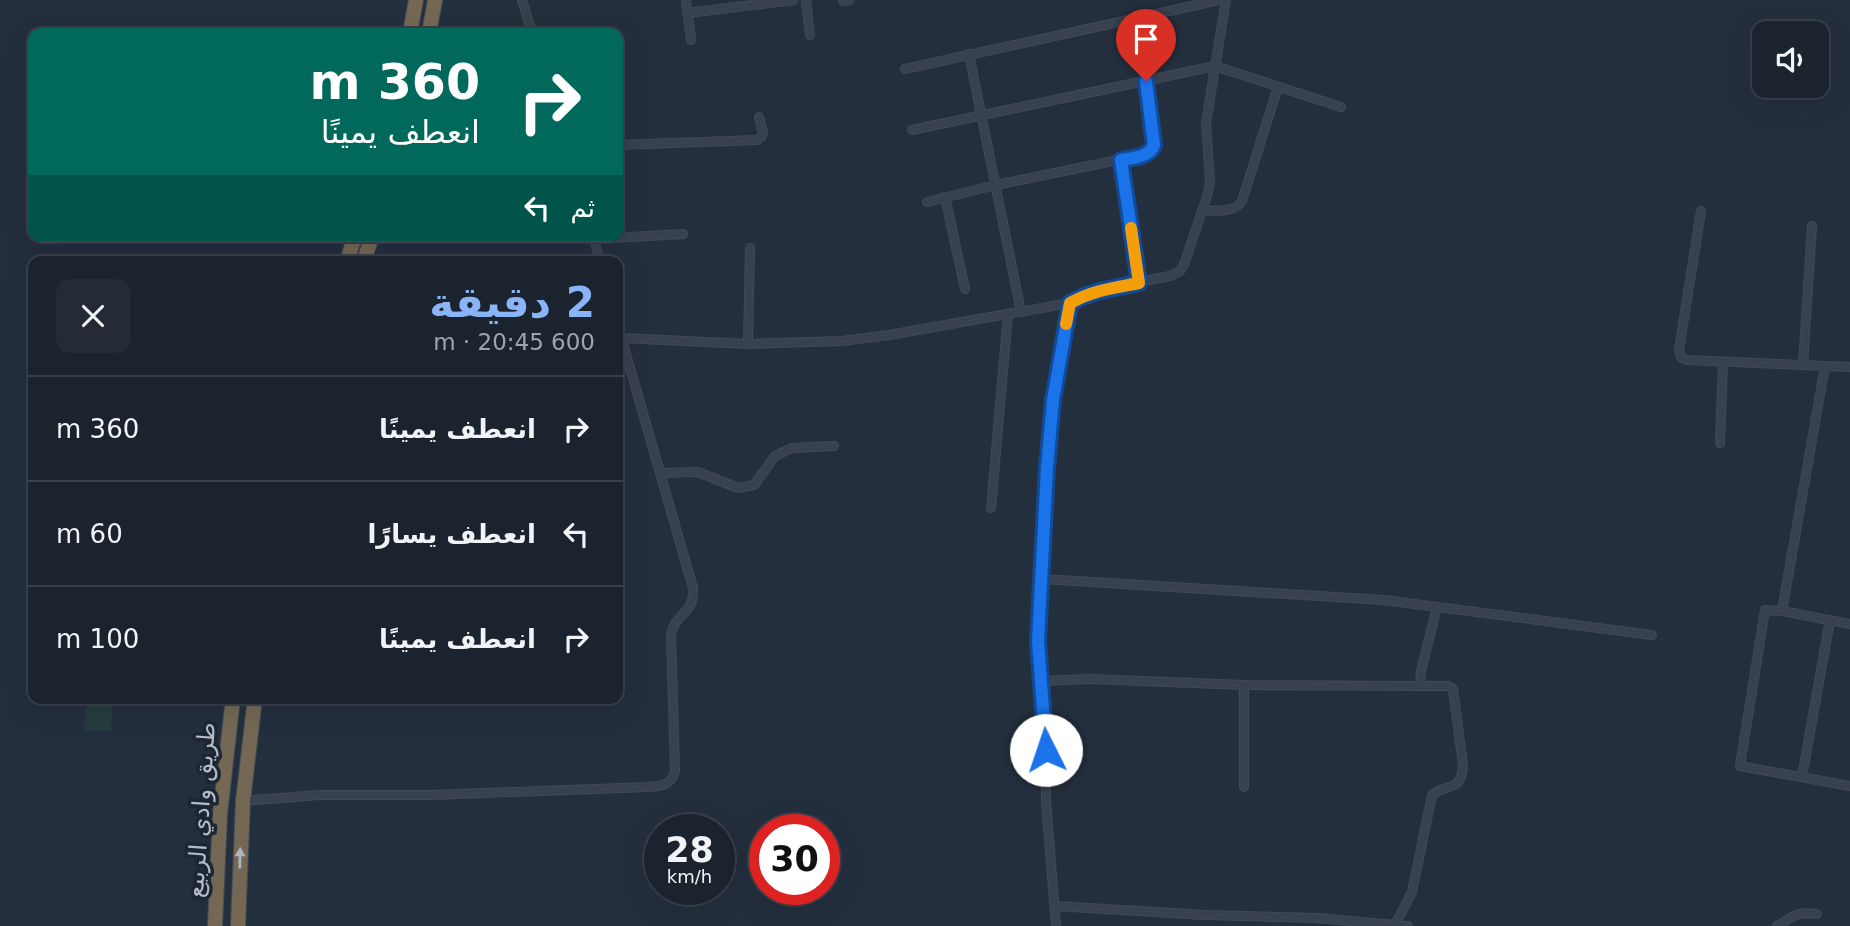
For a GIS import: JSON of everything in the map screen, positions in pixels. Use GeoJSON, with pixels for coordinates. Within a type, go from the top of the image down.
{"type":"FeatureCollection","features":[{"type":"Feature","properties":{"kind":"highway"},"geometry":{"type":"LineString","coordinates":[[411,28],[416,0]]}},
{"type":"Feature","properties":{"kind":"highway"},"geometry":{"type":"LineString","coordinates":[[430,28],[435,0]]}},
{"type":"Feature","properties":{"kind":"highway","name":"طريق وادي الربيع"},"geometry":{"type":"LineString","coordinates":[[215,926],[220,814],[232,704]]}},
{"type":"Feature","properties":{"kind":"highway"},"geometry":{"type":"LineString","coordinates":[[238,926],[243,801],[254,704]]}},
{"type":"Feature","properties":{"kind":"street"},"geometry":{"type":"LineString","coordinates":[[522,0],[530,28]]}},
{"type":"Feature","properties":{"kind":"street"},"geometry":{"type":"LineString","coordinates":[[686,0],[691,40]]}},
{"type":"Feature","properties":{"kind":"street"},"geometry":{"type":"LineString","coordinates":[[687,13],[794,0]]}},
{"type":"Feature","properties":{"kind":"street"},"geometry":{"type":"LineString","coordinates":[[806,0],[810,35]]}},
{"type":"Feature","properties":{"kind":"street"},"geometry":{"type":"LineString","coordinates":[[843,1],[850,0]]}},
{"type":"Feature","properties":{"kind":"street"},"geometry":{"type":"LineString","coordinates":[[905,69],[1219,0]]}},
{"type":"Feature","properties":{"kind":"street"},"geometry":{"type":"LineString","coordinates":[[623,338],[748,344],[842,341],[1070,303],[1098,290],[1170,276],[1180,271],[1210,181],[1206,123],[1226,0]]}},
{"type":"Feature","properties":{"kind":"street"},"geometry":{"type":"LineString","coordinates":[[969,54],[1021,312]]}},
{"type":"Feature","properties":{"kind":"street"},"geometry":{"type":"LineString","coordinates":[[912,130],[1215,66],[1341,107]]}},
{"type":"Feature","properties":{"kind":"street"},"geometry":{"type":"LineString","coordinates":[[926,202],[1147,154],[1154,145],[1146,81]]}},
{"type":"Feature","properties":{"kind":"street"},"geometry":{"type":"LineString","coordinates":[[1202,211],[1232,209],[1238,206],[1278,87]]}},
{"type":"Feature","properties":{"kind":"street"},"geometry":{"type":"LineString","coordinates":[[623,145],[757,140],[762,133],[759,117]]}},
{"type":"Feature","properties":{"kind":"street"},"geometry":{"type":"LineString","coordinates":[[1121,160],[1139,283]]}},
{"type":"Feature","properties":{"kind":"street"},"geometry":{"type":"LineString","coordinates":[[945,197],[965,289]]}},
{"type":"Feature","properties":{"kind":"street"},"geometry":{"type":"LineString","coordinates":[[1701,211],[1679,350],[1681,357],[1686,360],[1850,367]]}},
{"type":"Feature","properties":{"kind":"street"},"geometry":{"type":"LineString","coordinates":[[1803,365],[1812,226]]}},
{"type":"Feature","properties":{"kind":"street"},"geometry":{"type":"LineString","coordinates":[[623,237],[683,234]]}},
{"type":"Feature","properties":{"kind":"street"},"geometry":{"type":"LineString","coordinates":[[748,344],[750,248]]}},
{"type":"Feature","properties":{"kind":"street"},"geometry":{"type":"LineString","coordinates":[[1056,926],[1046,800],[1046,734],[1038,641],[1053,400],[1070,303]]}},
{"type":"Feature","properties":{"kind":"street"},"geometry":{"type":"LineString","coordinates":[[991,508],[1007,314]]}},
{"type":"Feature","properties":{"kind":"street"},"geometry":{"type":"LineString","coordinates":[[243,801],[319,795],[445,794],[666,785],[673,779],[671,634],[675,624],[690,607],[694,588],[623,345]]}},
{"type":"Feature","properties":{"kind":"street"},"geometry":{"type":"LineString","coordinates":[[1720,443],[1723,362]]}},
{"type":"Feature","properties":{"kind":"street"},"geometry":{"type":"LineString","coordinates":[[1782,611],[1825,366]]}},
{"type":"Feature","properties":{"kind":"street"},"geometry":{"type":"LineString","coordinates":[[660,473],[698,471],[738,488],[754,485],[775,456],[792,449],[834,446]]}},
{"type":"Feature","properties":{"kind":"street"},"geometry":{"type":"LineString","coordinates":[[1042,579],[1384,600],[1652,635]]}},
{"type":"Feature","properties":{"kind":"street"},"geometry":{"type":"LineString","coordinates":[[1420,686],[1421,671],[1437,607]]}},
{"type":"Feature","properties":{"kind":"street"},"geometry":{"type":"LineString","coordinates":[[1849,621],[1766,610],[1740,766],[1850,786]]}},
{"type":"Feature","properties":{"kind":"street"},"geometry":{"type":"LineString","coordinates":[[1802,777],[1830,620]]}},
{"type":"Feature","properties":{"kind":"street"},"geometry":{"type":"LineString","coordinates":[[1041,681],[1090,679],[1244,685],[1448,686],[1453,689],[1464,765],[1462,776],[1457,784],[1432,795],[1412,892],[1395,925]]}},
{"type":"Feature","properties":{"kind":"street"},"geometry":{"type":"LineString","coordinates":[[1244,685],[1244,787]]}},
{"type":"Feature","properties":{"kind":"street"},"geometry":{"type":"LineString","coordinates":[[1055,906],[1205,915],[1317,918],[1408,926]]}},
{"type":"Feature","properties":{"kind":"street"},"geometry":{"type":"LineString","coordinates":[[1777,926],[1794,914],[1817,914]]}},
{"type":"Feature","properties":{"kind":"green space"},"geometry":{"type":"Polygon","coordinates":[[[86,704],[113,704],[111,731],[84,730],[86,704]]]}},
{"type":"Feature","properties":{"kind":"slow traffic"},"geometry":{"type":"LineString","coordinates":[[1066,324],[1070,303],[1086,294],[1139,283],[1131,228]]}},
{"type":"Feature","properties":{"kind":"route"},"geometry":{"type":"LineString","coordinates":[[1046,750],[1038,641],[1053,400],[1070,303],[1098,290],[1139,283],[1121,160],[1147,154],[1154,145],[1146,81]]}}]}
